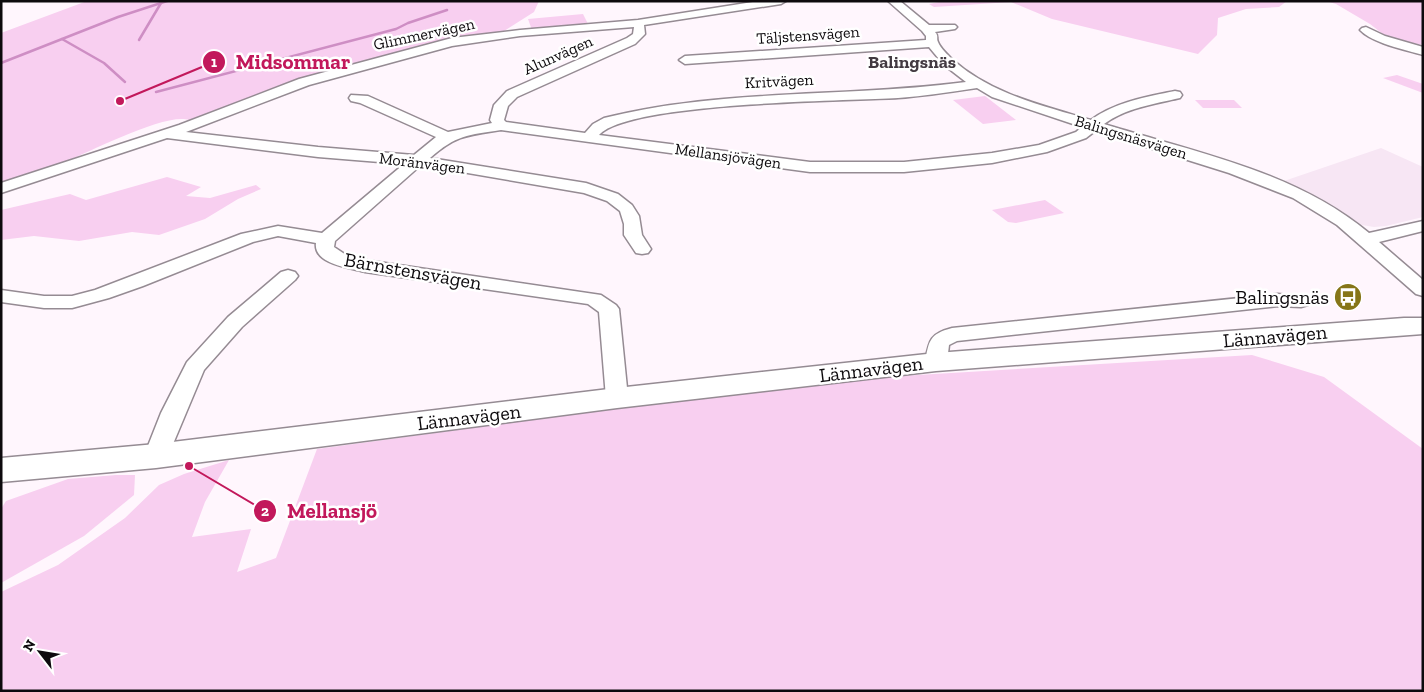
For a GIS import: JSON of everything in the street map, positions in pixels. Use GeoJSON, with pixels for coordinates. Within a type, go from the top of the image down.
{"type":"FeatureCollection","features":[{"type":"Feature","properties":{"kind":"main road","name":"Lännavägen"},"geometry":{"type":"LineString","coordinates":[[1,470],[156,456],[617,398],[936,362],[1417,324]]}},
{"type":"Feature","properties":{"kind":"street","name":"Glimmervägen"},"geometry":{"type":"LineString","coordinates":[[1,188],[166,134],[304,82],[443,44],[520,33],[638,23],[781,1]]}},
{"type":"Feature","properties":{"kind":"street","name":"Balingsnäsvägen"},"geometry":{"type":"LineString","coordinates":[[893,1],[932,35],[932,43],[948,62],[978,84],[997,94],[1034,108],[1267,180],[1314,202],[1367,239],[1423,290]]}},
{"type":"Feature","properties":{"kind":"street","name":"Alunvägen"},"geometry":{"type":"LineString","coordinates":[[501,126],[498,120],[501,105],[506,98],[541,80],[631,41],[639,36],[641,30],[638,23]]}},
{"type":"Feature","properties":{"kind":"street"},"geometry":{"type":"LineString","coordinates":[[926,29],[951,27]]}},
{"type":"Feature","properties":{"kind":"street"},"geometry":{"type":"LineString","coordinates":[[1366,30],[1380,38],[1423,50]]}},
{"type":"Feature","properties":{"kind":"street","name":"Täljstensvägen"},"geometry":{"type":"LineString","coordinates":[[685,60],[932,43]]}},
{"type":"Feature","properties":{"kind":"street","name":"Kritvägen"},"geometry":{"type":"LineString","coordinates":[[589,137],[598,127],[609,120],[704,105],[755,99],[889,94],[978,84]]}},
{"type":"Feature","properties":{"kind":"street"},"geometry":{"type":"LineString","coordinates":[[997,94],[1014,90]]}},
{"type":"Feature","properties":{"kind":"street","name":"Mellansjövägen"},"geometry":{"type":"LineString","coordinates":[[326,239],[416,160],[447,137],[501,126],[810,167],[895,168],[992,158],[1042,149],[1073,139],[1119,110],[1156,99],[1171,91]]}},
{"type":"Feature","properties":{"kind":"street"},"geometry":{"type":"LineString","coordinates":[[356,98],[363,99],[447,137]]}},
{"type":"Feature","properties":{"kind":"street","name":"Moränvägen"},"geometry":{"type":"LineString","coordinates":[[166,134],[318,152],[416,160],[586,188],[603,193],[617,200],[626,208],[634,227],[633,235],[642,249]]}},
{"type":"Feature","properties":{"kind":"street"},"geometry":{"type":"LineString","coordinates":[[1367,239],[1423,226]]}},
{"type":"Feature","properties":{"kind":"street","name":"Bärnstensvägen"},"geometry":{"type":"LineString","coordinates":[[1,296],[44,302],[72,302],[136,282],[247,238],[278,231],[326,239],[325,247],[328,253],[343,261],[594,300],[602,303],[609,309],[617,398]]}},
{"type":"Feature","properties":{"kind":"street","name":"Balingsnäsvägen"},"geometry":{"type":"LineString","coordinates":[[1384,256],[1423,282]]}},
{"type":"Feature","properties":{"kind":"street"},"geometry":{"type":"LineString","coordinates":[[156,456],[173,413],[195,367],[235,322],[288,276]]}},
{"type":"Feature","properties":{"kind":"street","name":"Lännavägen"},"geometry":{"type":"LineString","coordinates":[[936,362],[940,342],[952,335],[1258,302],[1302,301]]}},
{"type":"Feature","properties":{"kind":"shaded area"},"geometry":{"type":"Polygon","coordinates":[[[87,1],[539,1],[534,12],[501,33],[425,45],[286,84],[189,120],[178,119],[147,127],[67,161],[1,183],[1,33],[87,1]]]}},
{"type":"Feature","properties":{"kind":"shaded area"},"geometry":{"type":"Polygon","coordinates":[[[944,1],[1287,1],[1279,7],[1246,9],[1218,18],[1217,35],[1198,54],[1052,19],[1011,2],[934,7],[929,4],[944,1]]]}},
{"type":"Feature","properties":{"kind":"shaded area"},"geometry":{"type":"Polygon","coordinates":[[[1326,1],[1423,1],[1423,45],[1388,38],[1370,24],[1336,4],[1326,1]]]}},
{"type":"Feature","properties":{"kind":"shaded area"},"geometry":{"type":"Polygon","coordinates":[[[583,14],[588,24],[532,30],[528,19],[583,14]]]}},
{"type":"Feature","properties":{"kind":"shaded area"},"geometry":{"type":"Polygon","coordinates":[[[1397,75],[1423,84],[1423,93],[1383,78],[1397,75]]]}},
{"type":"Feature","properties":{"kind":"shaded area"},"geometry":{"type":"Polygon","coordinates":[[[985,96],[1016,120],[983,124],[953,100],[985,96]]]}},
{"type":"Feature","properties":{"kind":"shaded area"},"geometry":{"type":"Polygon","coordinates":[[[1195,100],[1234,100],[1242,108],[1203,108],[1195,100]]]}},
{"type":"Feature","properties":{"kind":"shaded area"},"geometry":{"type":"Polygon","coordinates":[[[1381,148],[1423,167],[1423,217],[1386,226],[1362,225],[1284,181],[1381,148]]]}},
{"type":"Feature","properties":{"kind":"shaded area"},"geometry":{"type":"Polygon","coordinates":[[[167,177],[201,187],[186,196],[210,198],[256,185],[261,189],[238,199],[205,219],[159,235],[132,232],[79,241],[34,236],[1,240],[1,210],[70,194],[86,200],[167,177]]]}},
{"type":"Feature","properties":{"kind":"shaded area"},"geometry":{"type":"Polygon","coordinates":[[[1045,200],[1064,213],[1016,223],[1008,222],[992,210],[1045,200]]]}},
{"type":"Feature","properties":{"kind":"shaded area"},"geometry":{"type":"Polygon","coordinates":[[[1252,355],[1324,377],[1423,449],[1423,691],[1,691],[1,592],[58,565],[125,518],[159,485],[184,474],[229,460],[205,502],[192,537],[251,529],[237,572],[276,558],[317,449],[817,381],[1252,355]]]}},
{"type":"Feature","properties":{"kind":"shaded area"},"geometry":{"type":"Polygon","coordinates":[[[135,475],[134,495],[84,536],[1,583],[1,509],[6,501],[68,479],[135,475]]]}},
{"type":"Feature","properties":{"kind":"waterway"},"geometry":{"type":"LineString","coordinates":[[62,39],[118,17],[167,1]]}},
{"type":"Feature","properties":{"kind":"waterway"},"geometry":{"type":"LineString","coordinates":[[139,40],[161,3]]}},
{"type":"Feature","properties":{"kind":"waterway"},"geometry":{"type":"LineString","coordinates":[[156,92],[396,29],[447,10]]}},
{"type":"Feature","properties":{"kind":"waterway"},"geometry":{"type":"LineString","coordinates":[[1,63],[62,39]]}},
{"type":"Feature","properties":{"kind":"waterway"},"geometry":{"type":"LineString","coordinates":[[62,39],[104,63],[125,82]]}},
{"type":"Feature","properties":{"kind":"place","name":"Midsommar"},"geometry":{"type":"Point","coordinates":[120,101]}},
{"type":"Feature","properties":{"kind":"place","name":"Balingsnäs"},"geometry":{"type":"Point","coordinates":[1348,297]}},
{"type":"Feature","properties":{"kind":"place","name":"Mellansjö"},"geometry":{"type":"Point","coordinates":[189,466]}},
{"type":"Feature","properties":{"kind":"district","name":"Balingsnäs"},"geometry":{"type":"Point","coordinates":[912,62]}}]}
